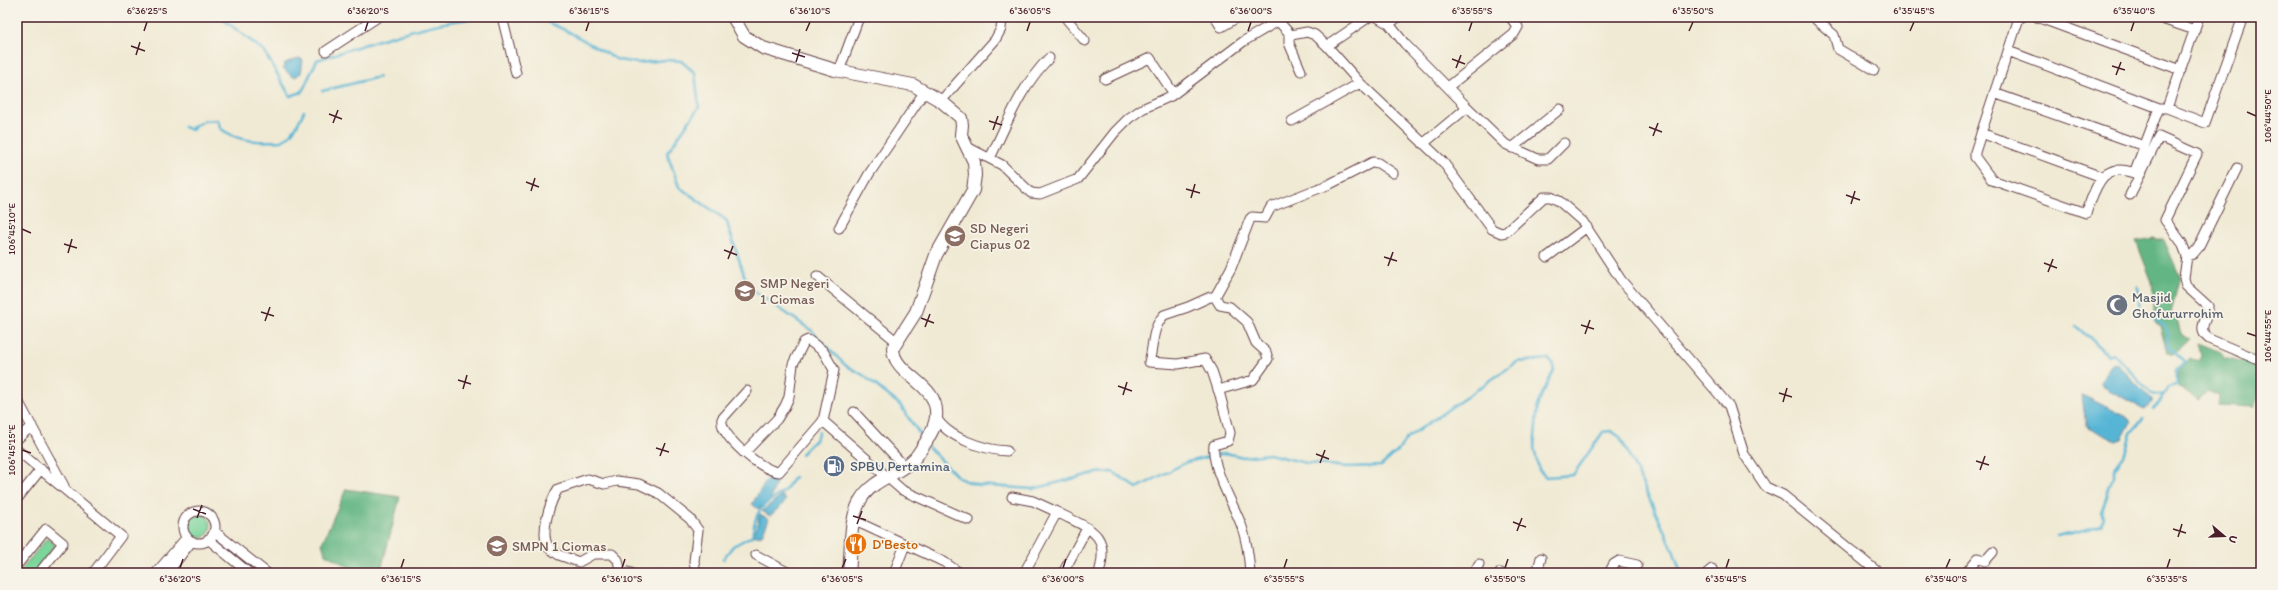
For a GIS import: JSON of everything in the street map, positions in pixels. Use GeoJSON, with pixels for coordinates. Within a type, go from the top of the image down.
{"type":"FeatureCollection","features":[{"type":"Feature","properties":{"kind":"street"},"geometry":{"type":"LineString","coordinates":[[326,51],[378,17]]}},
{"type":"Feature","properties":{"kind":"street"},"geometry":{"type":"LineString","coordinates":[[733,17],[744,36],[763,48],[839,71],[904,82],[925,91],[941,101],[960,118],[962,123],[961,135],[969,148],[975,168],[973,190],[936,255],[916,312],[896,341],[893,354],[896,361],[928,391],[935,404],[936,417],[932,431],[920,451],[904,466],[886,477],[865,493],[853,520],[848,573]]}},
{"type":"Feature","properties":{"kind":"street"},"geometry":{"type":"LineString","coordinates":[[839,71],[859,17]]}},
{"type":"Feature","properties":{"kind":"street"},"geometry":{"type":"LineString","coordinates":[[941,101],[995,40],[1001,29],[1002,17]]}},
{"type":"Feature","properties":{"kind":"street"},"geometry":{"type":"LineString","coordinates":[[1065,17],[1085,41]]}},
{"type":"Feature","properties":{"kind":"street"},"geometry":{"type":"LineString","coordinates":[[1215,17],[1221,27],[1238,17]]}},
{"type":"Feature","properties":{"kind":"street"},"geometry":{"type":"LineString","coordinates":[[1328,46],[1369,17]]}},
{"type":"Feature","properties":{"kind":"street"},"geometry":{"type":"LineString","coordinates":[[1377,17],[1389,24],[1405,44],[1502,141],[1512,148],[1542,161],[1548,159],[1564,143]]}},
{"type":"Feature","properties":{"kind":"street"},"geometry":{"type":"LineString","coordinates":[[1389,24],[1398,17]]}},
{"type":"Feature","properties":{"kind":"street"},"geometry":{"type":"LineString","coordinates":[[1448,87],[1514,34],[1518,27],[1510,17]]}},
{"type":"Feature","properties":{"kind":"street"},"geometry":{"type":"LineString","coordinates":[[1813,17],[1834,35],[1838,49],[1874,70]]}},
{"type":"Feature","properties":{"kind":"street"},"geometry":{"type":"LineString","coordinates":[[2022,17],[2019,18],[1981,133],[1975,152],[1975,157],[1992,180],[2086,214],[2096,186],[2102,177],[2111,171],[2122,169],[2134,173],[2144,146],[2180,70],[2199,17]]}},
{"type":"Feature","properties":{"kind":"street"},"geometry":{"type":"LineString","coordinates":[[2037,17],[2180,70]]}},
{"type":"Feature","properties":{"kind":"street"},"geometry":{"type":"LineString","coordinates":[[2156,17],[2195,30]]}},
{"type":"Feature","properties":{"kind":"street"},"geometry":{"type":"LineString","coordinates":[[2008,51],[2205,123],[2243,17]]}},
{"type":"Feature","properties":{"kind":"street"},"geometry":{"type":"LineString","coordinates":[[969,148],[1002,165],[1031,193],[1040,194],[1064,186],[1081,175],[1115,132],[1129,118],[1142,109],[1174,94],[1244,41],[1278,18],[1289,34],[1289,43],[1300,71]]}},
{"type":"Feature","properties":{"kind":"street"},"geometry":{"type":"LineString","coordinates":[[503,20],[516,73]]}},
{"type":"Feature","properties":{"kind":"street"},"geometry":{"type":"LineString","coordinates":[[1289,34],[1294,35],[1307,32],[1315,35],[1328,46],[1360,83],[1442,162],[1492,229],[1502,233],[1506,232],[1544,197],[1559,201],[1581,218],[1621,280],[1729,406],[1744,454],[1766,487],[1783,495],[1874,571]]}},
{"type":"Feature","properties":{"kind":"street"},"geometry":{"type":"LineString","coordinates":[[990,158],[1018,98],[1034,74],[1049,58]]}},
{"type":"Feature","properties":{"kind":"street"},"geometry":{"type":"LineString","coordinates":[[1105,79],[1150,58],[1174,94]]}},
{"type":"Feature","properties":{"kind":"street"},"geometry":{"type":"LineString","coordinates":[[1292,121],[1360,83]]}},
{"type":"Feature","properties":{"kind":"street"},"geometry":{"type":"LineString","coordinates":[[839,228],[869,174],[925,91]]}},
{"type":"Feature","properties":{"kind":"street"},"geometry":{"type":"LineString","coordinates":[[1994,93],[2144,146]]}},
{"type":"Feature","properties":{"kind":"street"},"geometry":{"type":"LineString","coordinates":[[1423,144],[1465,110],[1466,105]]}},
{"type":"Feature","properties":{"kind":"street"},"geometry":{"type":"LineString","coordinates":[[1512,148],[1560,109]]}},
{"type":"Feature","properties":{"kind":"street"},"geometry":{"type":"LineString","coordinates":[[1981,133],[2102,177]]}},
{"type":"Feature","properties":{"kind":"street"},"geometry":{"type":"LineString","coordinates":[[2130,195],[2159,137],[2197,154],[2165,220],[2182,243],[2188,256],[2184,278],[2186,286],[2208,306],[2208,313],[2202,327],[2204,335],[2209,339],[2261,361]]}},
{"type":"Feature","properties":{"kind":"street"},"geometry":{"type":"LineString","coordinates":[[1215,297],[1231,268],[1252,217],[1265,218],[1271,207],[1330,184],[1373,162],[1378,163],[1393,173]]}},
{"type":"Feature","properties":{"kind":"street"},"geometry":{"type":"LineString","coordinates":[[2188,256],[2193,254],[2198,248],[2237,168]]}},
{"type":"Feature","properties":{"kind":"street"},"geometry":{"type":"LineString","coordinates":[[1547,257],[1587,227]]}},
{"type":"Feature","properties":{"kind":"street"},"geometry":{"type":"LineString","coordinates":[[817,276],[896,341]]}},
{"type":"Feature","properties":{"kind":"street"},"geometry":{"type":"LineString","coordinates":[[1215,297],[1210,297],[1188,307],[1164,315],[1154,331],[1152,353],[1149,362],[1178,364],[1205,359],[1212,371],[1230,436],[1227,441],[1215,444],[1215,460],[1242,527],[1246,542],[1250,573]]}},
{"type":"Feature","properties":{"kind":"street"},"geometry":{"type":"LineString","coordinates":[[1215,297],[1220,306],[1230,307],[1249,324],[1256,343],[1266,352],[1268,359],[1252,380],[1218,390]]}},
{"type":"Feature","properties":{"kind":"street"},"geometry":{"type":"LineString","coordinates":[[744,453],[777,419],[785,406],[788,397],[793,364],[806,340],[823,351],[834,370],[823,421],[779,472],[761,467],[744,453],[722,427],[721,421],[747,391]]}},
{"type":"Feature","properties":{"kind":"street"},"geometry":{"type":"LineString","coordinates":[[17,399],[67,490]]}},
{"type":"Feature","properties":{"kind":"street"},"geometry":{"type":"LineString","coordinates":[[854,412],[904,466]]}},
{"type":"Feature","properties":{"kind":"street"},"geometry":{"type":"LineString","coordinates":[[936,417],[940,423],[963,439],[990,450],[1007,451]]}},
{"type":"Feature","properties":{"kind":"street"},"geometry":{"type":"LineString","coordinates":[[823,421],[886,477],[911,496],[969,520]]}},
{"type":"Feature","properties":{"kind":"street"},"geometry":{"type":"LineString","coordinates":[[17,439],[32,426]]}},
{"type":"Feature","properties":{"kind":"street"},"geometry":{"type":"LineString","coordinates":[[17,450],[121,536],[93,573]]}},
{"type":"Feature","properties":{"kind":"street"},"geometry":{"type":"LineString","coordinates":[[17,499],[40,469]]}},
{"type":"Feature","properties":{"kind":"street"},"geometry":{"type":"LineString","coordinates":[[631,573],[620,570],[618,560],[612,554],[593,554],[579,562],[568,559],[548,548],[545,537],[546,528],[558,489],[591,480],[604,484],[618,481],[639,484],[658,493],[690,519],[698,530],[694,560],[696,573]]}},
{"type":"Feature","properties":{"kind":"street"},"geometry":{"type":"LineString","coordinates":[[1012,497],[1033,501],[1057,512],[1086,528],[1097,536],[1102,546],[1103,558],[1099,573]]}},
{"type":"Feature","properties":{"kind":"street"},"geometry":{"type":"LineString","coordinates":[[202,511],[211,516],[215,525],[214,531],[208,539],[200,542],[190,539],[183,529],[184,520],[191,512],[202,511]]}},
{"type":"Feature","properties":{"kind":"street"},"geometry":{"type":"LineString","coordinates":[[1024,573],[1057,512]]}},
{"type":"Feature","properties":{"kind":"street"},"geometry":{"type":"LineString","coordinates":[[853,520],[944,562],[960,573]]}},
{"type":"Feature","properties":{"kind":"street"},"geometry":{"type":"LineString","coordinates":[[1063,573],[1086,528]]}},
{"type":"Feature","properties":{"kind":"street"},"geometry":{"type":"LineString","coordinates":[[17,565],[46,529],[63,543],[38,573]]}},
{"type":"Feature","properties":{"kind":"street"},"geometry":{"type":"LineString","coordinates":[[214,531],[267,573]]}},
{"type":"Feature","properties":{"kind":"street"},"geometry":{"type":"LineString","coordinates":[[156,573],[190,539]]}},
{"type":"Feature","properties":{"kind":"street"},"geometry":{"type":"LineString","coordinates":[[167,573],[190,539]]}},
{"type":"Feature","properties":{"kind":"street"},"geometry":{"type":"LineString","coordinates":[[208,539],[249,573]]}},
{"type":"Feature","properties":{"kind":"street"},"geometry":{"type":"LineString","coordinates":[[894,573],[905,545]]}},
{"type":"Feature","properties":{"kind":"street"},"geometry":{"type":"LineString","coordinates":[[1966,573],[1978,558],[1985,561],[1993,552]]}},
{"type":"Feature","properties":{"kind":"street"},"geometry":{"type":"LineString","coordinates":[[756,555],[790,573]]}},
{"type":"Feature","properties":{"kind":"street"},"geometry":{"type":"LineString","coordinates":[[1537,573],[1541,558]]}},
{"type":"Feature","properties":{"kind":"street"},"geometry":{"type":"LineString","coordinates":[[1609,573],[1614,564],[1619,561],[1637,565]]}},
{"type":"Feature","properties":{"kind":"street"},"geometry":{"type":"LineString","coordinates":[[1474,573],[1479,564]]}},
{"type":"Feature","properties":{"kind":"green space"},"geometry":{"type":"Polygon","coordinates":[[[2155,238],[2157,240],[2164,240],[2180,277],[2171,313],[2178,322],[2181,336],[2190,339],[2173,355],[2167,352],[2160,326],[2155,323],[2152,282],[2136,241],[2155,238]]]}},
{"type":"Feature","properties":{"kind":"green space"},"geometry":{"type":"Polygon","coordinates":[[[2198,343],[2221,352],[2224,358],[2239,362],[2247,355],[2261,359],[2261,391],[2254,407],[2218,405],[2219,396],[2207,391],[2199,401],[2178,387],[2177,373],[2189,358],[2198,361],[2201,356],[2198,343]]]}},
{"type":"Feature","properties":{"kind":"green space"},"geometry":{"type":"Polygon","coordinates":[[[346,489],[400,497],[381,570],[378,573],[360,573],[325,554],[322,543],[346,489]]]}},
{"type":"Feature","properties":{"kind":"green space"},"geometry":{"type":"Polygon","coordinates":[[[199,514],[208,517],[211,526],[208,535],[199,538],[190,535],[187,526],[190,517],[199,514]]]}},
{"type":"Feature","properties":{"kind":"green space"},"geometry":{"type":"Polygon","coordinates":[[[47,538],[55,545],[34,573],[19,573],[47,538]]]}},
{"type":"Feature","properties":{"kind":"water"},"geometry":{"type":"Polygon","coordinates":[[[299,58],[303,60],[301,73],[295,77],[290,75],[283,68],[285,63],[299,58]]]}},
{"type":"Feature","properties":{"kind":"water"},"geometry":{"type":"Polygon","coordinates":[[[2114,363],[2118,365],[2152,399],[2152,403],[2145,410],[2102,386],[2100,382],[2111,365],[2114,363]]]}},
{"type":"Feature","properties":{"kind":"water"},"geometry":{"type":"Polygon","coordinates":[[[2082,395],[2129,418],[2131,422],[2122,439],[2116,441],[2086,426],[2082,395]]]}},
{"type":"Feature","properties":{"kind":"water"},"geometry":{"type":"Polygon","coordinates":[[[772,471],[779,474],[770,500],[758,509],[752,504],[772,471]]]}},
{"type":"Feature","properties":{"kind":"water"},"geometry":{"type":"Polygon","coordinates":[[[782,495],[786,501],[770,516],[762,511],[782,495]]]}},
{"type":"Feature","properties":{"kind":"water"},"geometry":{"type":"Polygon","coordinates":[[[760,514],[769,519],[762,535],[754,536],[760,514]]]}},
{"type":"Feature","properties":{"kind":"waterway"},"geometry":{"type":"LineString","coordinates":[[220,17],[264,51],[290,96],[302,92],[317,60],[401,33],[444,23],[488,17]]}},
{"type":"Feature","properties":{"kind":"waterway"},"geometry":{"type":"LineString","coordinates":[[537,17],[571,33],[618,60],[638,63],[665,60],[681,61],[695,73],[699,107],[667,153],[679,187],[726,220],[748,287],[811,330],[845,365],[863,375],[900,405],[923,439]]}},
{"type":"Feature","properties":{"kind":"waterway"},"geometry":{"type":"LineString","coordinates":[[322,91],[379,77]]}},
{"type":"Feature","properties":{"kind":"waterway"},"geometry":{"type":"LineString","coordinates":[[184,127],[192,130],[194,128],[192,127],[204,121],[218,120],[220,128],[241,139],[281,141],[292,132],[304,111]]}},
{"type":"Feature","properties":{"kind":"waterway"},"geometry":{"type":"LineString","coordinates":[[2138,286],[2140,311],[2165,326],[2168,333],[2167,346],[2185,362],[2175,372],[2177,385],[2168,387],[2160,402],[2153,409]]}},
{"type":"Feature","properties":{"kind":"waterway"},"geometry":{"type":"LineString","coordinates":[[2076,326],[2108,355],[2113,353],[2152,394],[2162,396]]}},
{"type":"Feature","properties":{"kind":"waterway"},"geometry":{"type":"LineString","coordinates":[[1217,455],[1226,453],[1243,457],[1269,454],[1306,463],[1347,467],[1381,466],[1398,451],[1407,438],[1517,362],[1549,359],[1554,370],[1538,403],[1534,448],[1539,470],[1546,477],[1573,475],[1603,432],[1611,431],[1620,437],[1673,550],[1681,573]]}},
{"type":"Feature","properties":{"kind":"waterway"},"geometry":{"type":"LineString","coordinates":[[2057,537],[2102,525],[2104,519],[2101,512],[2107,496],[2107,487],[2114,477],[2114,469],[2124,456],[2131,433],[2143,419]]}},
{"type":"Feature","properties":{"kind":"waterway"},"geometry":{"type":"LineString","coordinates":[[801,454],[815,440],[819,432]]}},
{"type":"Feature","properties":{"kind":"waterway"},"geometry":{"type":"LineString","coordinates":[[928,447],[963,480],[978,485],[1033,489],[1095,473],[1113,472],[1137,488],[1187,462],[1212,456]]}},
{"type":"Feature","properties":{"kind":"waterway"},"geometry":{"type":"LineString","coordinates":[[723,559],[733,546],[752,536],[755,520],[761,509],[769,501],[783,492],[795,477]]}},
{"type":"Feature","properties":{"kind":"place","name":"SD Negeri Ciapus 02"},"geometry":{"type":"Point","coordinates":[955,236]}},
{"type":"Feature","properties":{"kind":"place","name":"SMP Negeri 1 Ciomas"},"geometry":{"type":"Point","coordinates":[745,291]}},
{"type":"Feature","properties":{"kind":"place","name":"Masjid Ghofururrohim"},"geometry":{"type":"Point","coordinates":[2117,305]}},
{"type":"Feature","properties":{"kind":"place","name":"SPBU Pertamina"},"geometry":{"type":"Point","coordinates":[834,466]}},
{"type":"Feature","properties":{"kind":"place","name":"D'Besto"},"geometry":{"type":"Point","coordinates":[856,544]}},
{"type":"Feature","properties":{"kind":"place","name":"SMPN 1 Ciomas"},"geometry":{"type":"Point","coordinates":[497,546]}}]}
